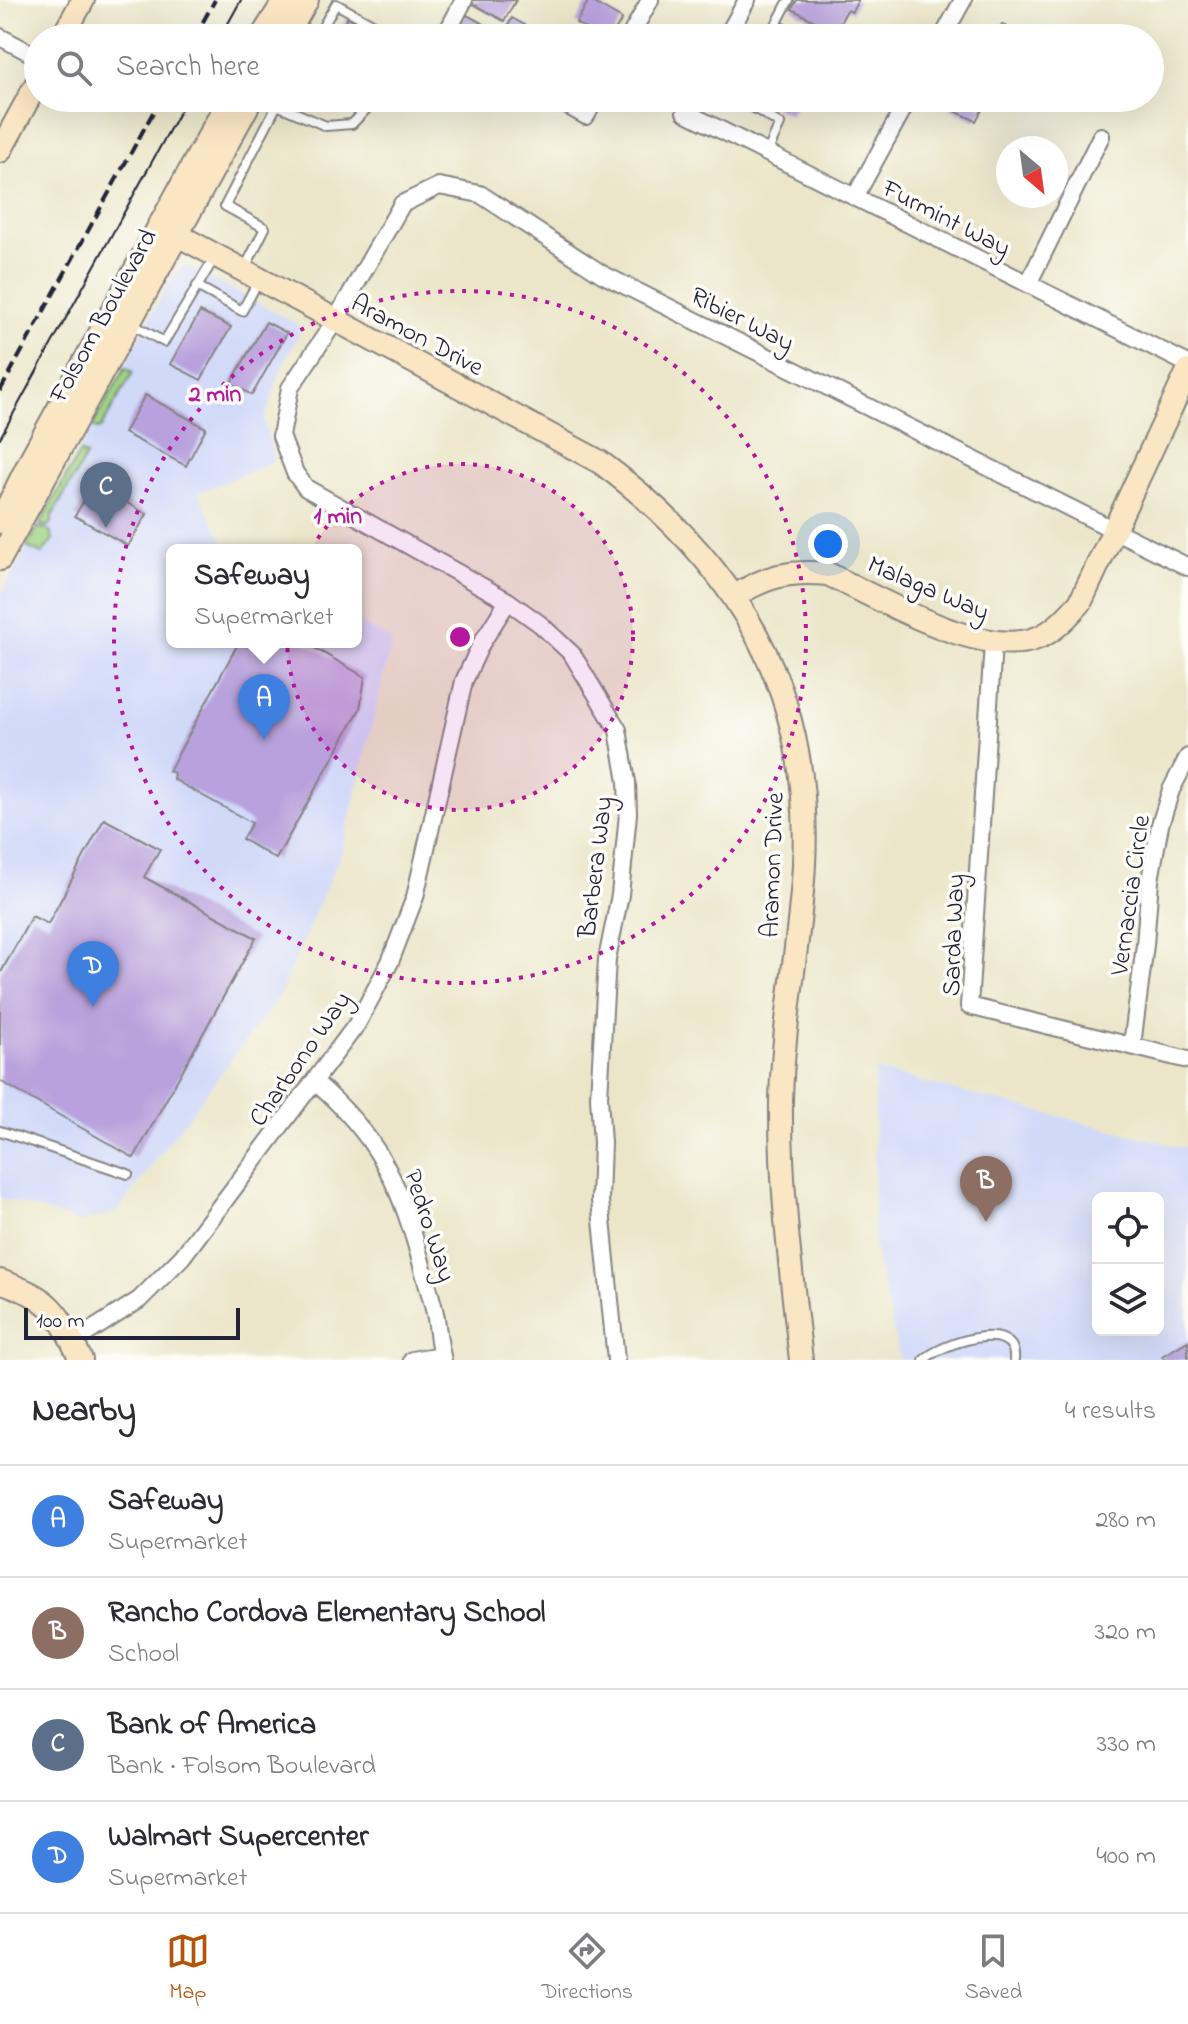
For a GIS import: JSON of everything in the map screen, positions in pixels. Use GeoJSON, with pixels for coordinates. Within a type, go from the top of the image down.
{"type":"FeatureCollection","features":[{"type":"Feature","properties":{"kind":"street"},"geometry":{"type":"LineString","coordinates":[[70,24],[83,0]]}},
{"type":"Feature","properties":{"kind":"street"},"geometry":{"type":"LineString","coordinates":[[290,24],[307,0]]}},
{"type":"Feature","properties":{"kind":"street"},"geometry":{"type":"LineString","coordinates":[[451,24],[464,0]]}},
{"type":"Feature","properties":{"kind":"street"},"geometry":{"type":"LineString","coordinates":[[637,24],[650,0]]}},
{"type":"Feature","properties":{"kind":"street"},"geometry":{"type":"LineString","coordinates":[[734,24],[747,0]]}},
{"type":"Feature","properties":{"kind":"street"},"geometry":{"type":"LineString","coordinates":[[950,24],[963,0]]}},
{"type":"Feature","properties":{"kind":"street"},"geometry":{"type":"LineString","coordinates":[[0,37],[24,50]]}},
{"type":"Feature","properties":{"kind":"street"},"geometry":{"type":"LineString","coordinates":[[0,151],[24,107]]}},
{"type":"Feature","properties":{"kind":"street","name":"Folsom Boulevard"},"geometry":{"type":"LineString","coordinates":[[0,559],[129,323],[224,112]]}},
{"type":"Feature","properties":{"kind":"street","name":"Folsom Boulevard"},"geometry":{"type":"LineString","coordinates":[[0,522],[33,455],[243,112]]}},
{"type":"Feature","properties":{"kind":"street","name":"Furmint Way"},"geometry":{"type":"LineString","coordinates":[[700,112],[767,153],[1188,364]]}},
{"type":"Feature","properties":{"kind":"street"},"geometry":{"type":"LineString","coordinates":[[855,197],[901,112]]}},
{"type":"Feature","properties":{"kind":"street"},"geometry":{"type":"LineString","coordinates":[[1028,284],[1101,136]]}},
{"type":"Feature","properties":{"kind":"street","name":"Ribier Way"},"geometry":{"type":"LineString","coordinates":[[335,321],[402,204],[439,186],[480,194],[602,274],[1188,567]]}},
{"type":"Feature","properties":{"kind":"street","name":"Aramon Drive"},"geometry":{"type":"LineString","coordinates":[[169,230],[600,462],[636,488],[669,519],[735,596],[766,650],[788,712],[800,767],[806,818],[781,1098],[784,1207],[801,1360]]}},
{"type":"Feature","properties":{"kind":"street","name":"Barbera Way"},"geometry":{"type":"LineString","coordinates":[[335,321],[290,388],[281,436],[295,473],[306,488],[508,601],[540,624],[572,654],[618,730],[627,782],[628,814],[620,895],[607,959],[599,1097],[602,1143],[600,1200],[616,1360]]}},
{"type":"Feature","properties":{"kind":"street","name":"Malaga Way"},"geometry":{"type":"LineString","coordinates":[[735,596],[772,576],[813,572],[828,574],[936,625],[993,644],[1037,639],[1080,603],[1188,371]]}},
{"type":"Feature","properties":{"kind":"street","name":"Charbono Way"},"geometry":{"type":"LineString","coordinates":[[77,1351],[160,1282],[182,1257],[357,1024],[405,928],[429,844],[464,681],[481,644],[508,601]]}},
{"type":"Feature","properties":{"kind":"street","name":"Sarda Way"},"geometry":{"type":"LineString","coordinates":[[993,644],[969,1006],[1188,1060]]}},
{"type":"Feature","properties":{"kind":"street","name":"Vernaccia Circle"},"geometry":{"type":"LineString","coordinates":[[1132,1045],[1150,880],[1171,790],[1188,757]]}},
{"type":"Feature","properties":{"kind":"street","name":"Pedro Way"},"geometry":{"type":"LineString","coordinates":[[315,1082],[356,1121],[395,1182],[411,1222],[442,1357]]}},
{"type":"Feature","properties":{"kind":"street"},"geometry":{"type":"LineString","coordinates":[[0,1281],[42,1298],[52,1307],[77,1351]]}},
{"type":"Feature","properties":{"kind":"street"},"geometry":{"type":"LineString","coordinates":[[412,1360],[442,1357]]}},
{"type":"Feature","properties":{"kind":"lane"},"geometry":{"type":"LineString","coordinates":[[776,24],[789,0]]}},
{"type":"Feature","properties":{"kind":"lane"},"geometry":{"type":"LineString","coordinates":[[324,24],[336,4],[372,24]]}},
{"type":"Feature","properties":{"kind":"lane"},"geometry":{"type":"LineString","coordinates":[[197,286],[242,311],[265,228],[225,206],[275,112]]}},
{"type":"Feature","properties":{"kind":"lane"},"geometry":{"type":"LineString","coordinates":[[299,112],[326,126],[352,124],[364,112]]}},
{"type":"Feature","properties":{"kind":"lane"},"geometry":{"type":"LineString","coordinates":[[761,112],[780,124],[767,153]]}},
{"type":"Feature","properties":{"kind":"lane"},"geometry":{"type":"LineString","coordinates":[[129,323],[164,342],[216,256]]}},
{"type":"Feature","properties":{"kind":"lane"},"geometry":{"type":"LineString","coordinates":[[0,1131],[128,1174]]}},
{"type":"Feature","properties":{"kind":"lane"},"geometry":{"type":"LineString","coordinates":[[924,1360],[943,1346],[994,1335],[1012,1346],[1014,1360]]}},
{"type":"Feature","properties":{"kind":"shaded area"},"geometry":{"type":"Polygon","coordinates":[[[185,265],[298,324],[299,334],[281,369],[264,422],[274,461],[198,493],[225,544],[166,544],[166,648],[362,648],[362,624],[392,640],[342,851],[279,996],[117,1212],[81,1222],[0,1198],[0,597],[179,269],[185,265]]]}},
{"type":"Feature","properties":{"kind":"shaded area"},"geometry":{"type":"Polygon","coordinates":[[[875,1070],[1188,1149],[1188,1360],[900,1360],[874,1246],[875,1070]]]}},
{"type":"Feature","properties":{"kind":"green space"},"geometry":{"type":"Polygon","coordinates":[[[125,368],[133,372],[101,428],[92,427],[125,368]]]}},
{"type":"Feature","properties":{"kind":"green space"},"geometry":{"type":"Polygon","coordinates":[[[80,452],[86,456],[52,516],[52,523],[46,527],[40,524],[80,452]]]}},
{"type":"Feature","properties":{"kind":"green space"},"geometry":{"type":"Polygon","coordinates":[[[38,527],[50,531],[53,539],[42,554],[27,547],[38,527]]]}},
{"type":"Feature","properties":{"kind":"building"},"geometry":{"type":"Polygon","coordinates":[[[473,0],[516,0],[504,21],[471,3],[473,0]]]}},
{"type":"Feature","properties":{"kind":"building"},"geometry":{"type":"Polygon","coordinates":[[[589,0],[622,19],[619,24],[576,23],[589,0]]]}},
{"type":"Feature","properties":{"kind":"building"},"geometry":{"type":"Polygon","coordinates":[[[797,0],[858,0],[852,12],[847,10],[840,24],[820,24],[792,9],[797,0]]]}},
{"type":"Feature","properties":{"kind":"building"},"geometry":{"type":"Polygon","coordinates":[[[465,14],[483,24],[459,24],[465,14]]]}},
{"type":"Feature","properties":{"kind":"building"},"geometry":{"type":"Polygon","coordinates":[[[348,17],[360,24],[344,24],[348,17]]]}},
{"type":"Feature","properties":{"kind":"building"},"geometry":{"type":"Polygon","coordinates":[[[512,18],[523,24],[509,24],[512,18]]]}},
{"type":"Feature","properties":{"kind":"building"},"geometry":{"type":"Polygon","coordinates":[[[957,112],[981,112],[976,121],[957,112]]]}},
{"type":"Feature","properties":{"kind":"building"},"geometry":{"type":"Polygon","coordinates":[[[200,312],[231,327],[201,380],[170,364],[200,312]]]}},
{"type":"Feature","properties":{"kind":"building"},"geometry":{"type":"Polygon","coordinates":[[[266,322],[287,333],[252,395],[231,383],[266,322]]]}},
{"type":"Feature","properties":{"kind":"building"},"geometry":{"type":"Polygon","coordinates":[[[145,395],[206,428],[186,466],[124,433],[145,395]]]}},
{"type":"Feature","properties":{"kind":"building"},"geometry":{"type":"Polygon","coordinates":[[[93,484],[147,514],[128,546],[75,516],[93,484]]]}},
{"type":"Feature","properties":{"kind":"building"},"geometry":{"type":"Polygon","coordinates":[[[236,648],[314,648],[365,677],[360,709],[276,859],[242,839],[252,823],[173,779],[174,773],[169,771],[236,648]]]}},
{"type":"Feature","properties":{"kind":"building"},"geometry":{"type":"Polygon","coordinates":[[[104,819],[160,849],[144,877],[256,938],[134,1158],[0,1081],[0,974],[32,916],[48,924],[104,819]]]}},
{"type":"Feature","properties":{"kind":"building"},"geometry":{"type":"Polygon","coordinates":[[[1188,1341],[1188,1360],[1165,1360],[1162,1356],[1188,1341]]]}},
{"type":"Feature","properties":{"kind":"tram line"},"geometry":{"type":"LineString","coordinates":[[228,24],[241,0]]}},
{"type":"Feature","properties":{"kind":"tram line"},"geometry":{"type":"LineString","coordinates":[[0,438],[179,112]]}},
{"type":"Feature","properties":{"kind":"railway"},"geometry":{"type":"LineString","coordinates":[[202,24],[215,0]]}},
{"type":"Feature","properties":{"kind":"railway"},"geometry":{"type":"LineString","coordinates":[[0,391],[153,112]]}},
{"type":"Feature","properties":{"kind":"place","name":"Bank of America"},"geometry":{"type":"Point","coordinates":[106,528]}},
{"type":"Feature","properties":{"kind":"place","name":"Safeway"},"geometry":{"type":"Point","coordinates":[264,740]}},
{"type":"Feature","properties":{"kind":"place","name":"Walmart Supercenter"},"geometry":{"type":"Point","coordinates":[93,1007]}},
{"type":"Feature","properties":{"kind":"place","name":"Rancho Cordova Elementary School"},"geometry":{"type":"Point","coordinates":[986,1222]}}]}
